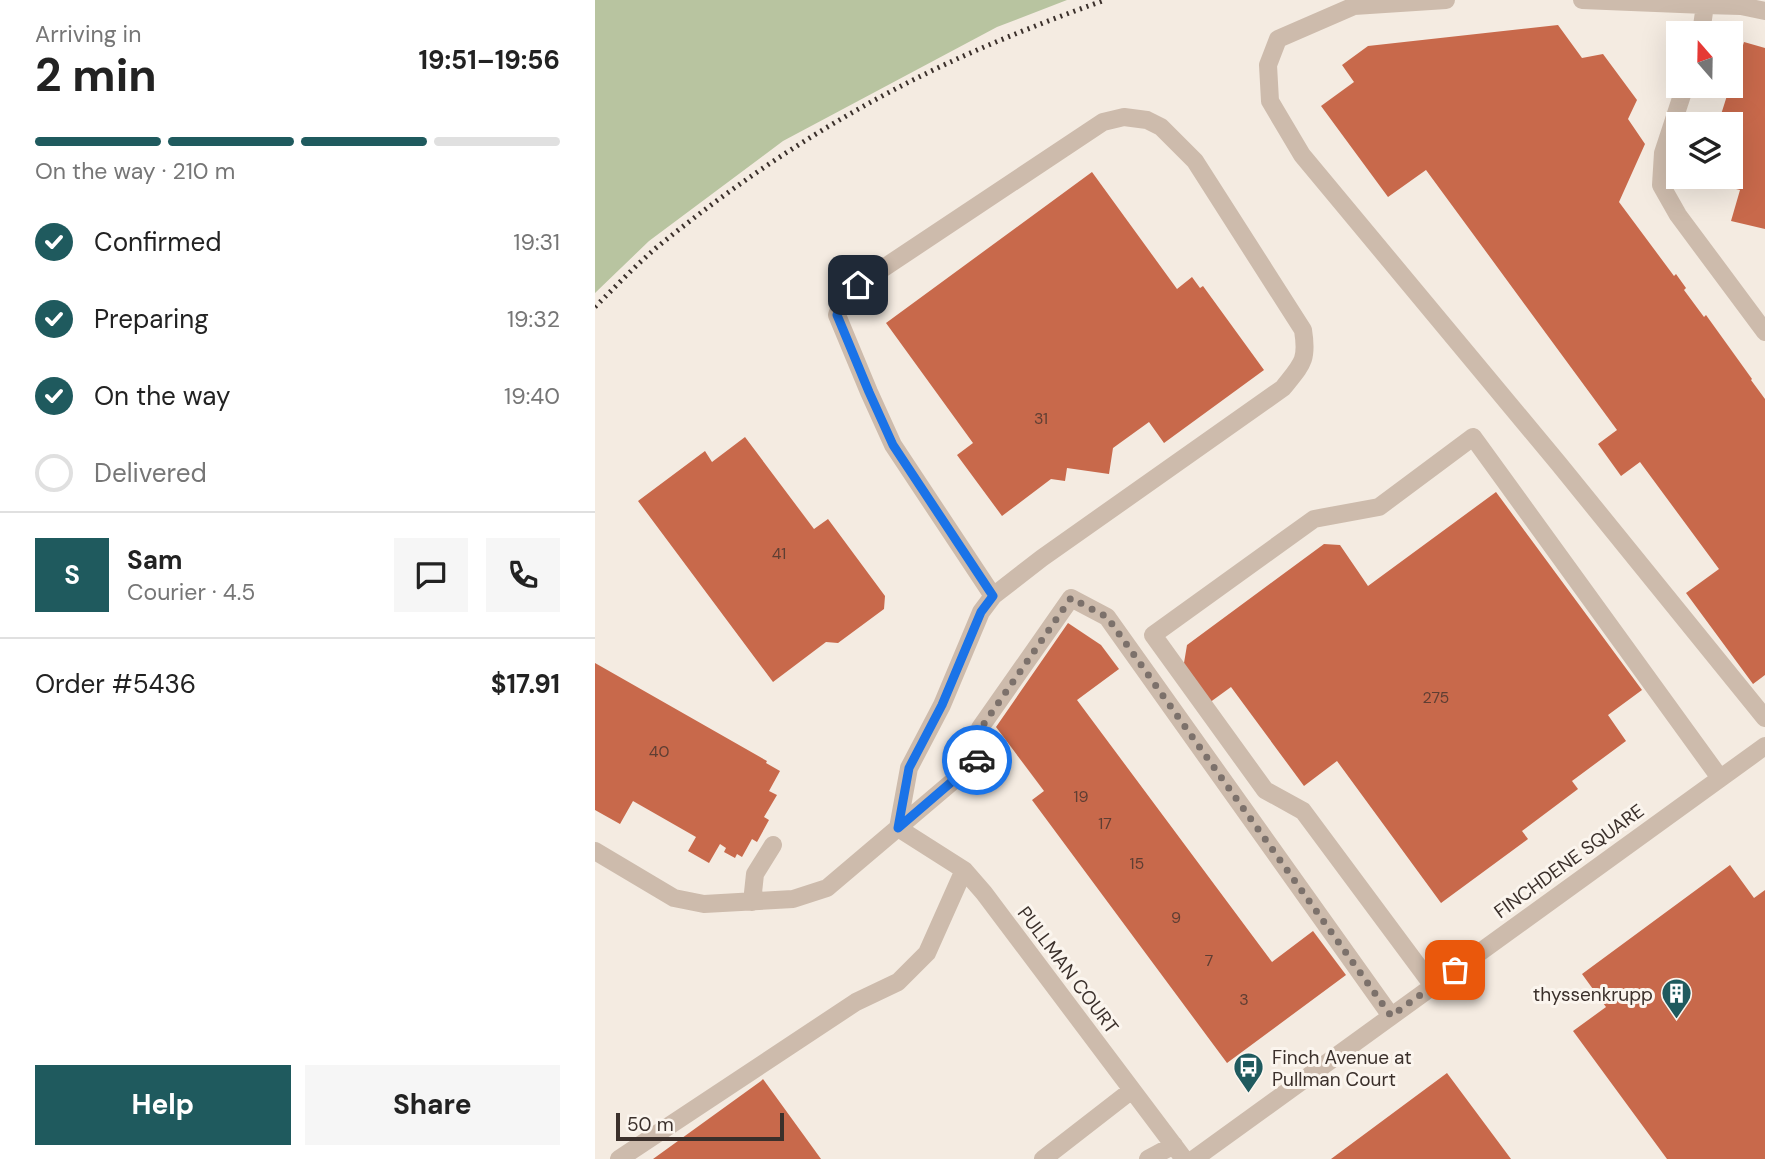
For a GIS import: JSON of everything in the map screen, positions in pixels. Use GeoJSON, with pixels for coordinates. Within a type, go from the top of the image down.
{"type":"FeatureCollection","features":[{"type":"Feature","properties":{"kind":"street"},"geometry":{"type":"LineString","coordinates":[[1446,0],[1354,6],[1278,39],[1268,65],[1270,101],[1302,155],[1765,718]]}},
{"type":"Feature","properties":{"kind":"street"},"geometry":{"type":"LineString","coordinates":[[1582,0],[1741,6],[1765,11]]}},
{"type":"Feature","properties":{"kind":"street"},"geometry":{"type":"LineString","coordinates":[[1703,21],[1705,5]]}},
{"type":"Feature","properties":{"kind":"street"},"geometry":{"type":"LineString","coordinates":[[1681,98],[1663,153],[1661,185],[1678,215],[1765,332]]}},
{"type":"Feature","properties":{"kind":"street"},"geometry":{"type":"LineString","coordinates":[[898,828],[909,768],[942,705],[981,612],[993,596],[1042,558],[1283,388],[1298,369],[1306,351],[1303,330],[1195,161],[1161,127],[1147,120],[1124,117],[1103,122],[858,285],[842,300],[839,307],[837,315],[843,332],[893,445],[993,596]]}},
{"type":"Feature","properties":{"kind":"street"},"geometry":{"type":"LineString","coordinates":[[1433,986],[1303,811],[1265,790],[1153,635],[1314,519],[1379,507],[1473,437],[1720,778]]}},
{"type":"Feature","properties":{"kind":"street"},"geometry":{"type":"LineString","coordinates":[[595,851],[674,898],[704,904],[793,899],[827,888],[978,760],[981,728],[1071,598],[1107,617],[1391,1016]]}},
{"type":"Feature","properties":{"kind":"street","name":"FINCHDENE SQUARE"},"geometry":{"type":"LineString","coordinates":[[1194,1159],[1765,746]]}},
{"type":"Feature","properties":{"kind":"street","name":"PULLMAN COURT"},"geometry":{"type":"LineString","coordinates":[[898,828],[964,870],[984,893],[1179,1152]]}},
{"type":"Feature","properties":{"kind":"street"},"geometry":{"type":"LineString","coordinates":[[752,902],[755,874],[773,845]]}},
{"type":"Feature","properties":{"kind":"street"},"geometry":{"type":"LineString","coordinates":[[619,1159],[856,1002],[898,982],[927,953],[964,870]]}},
{"type":"Feature","properties":{"kind":"street"},"geometry":{"type":"LineString","coordinates":[[1043,1159],[1132,1090]]}},
{"type":"Feature","properties":{"kind":"street"},"geometry":{"type":"LineString","coordinates":[[1148,1159],[1179,1152]]}},
{"type":"Feature","properties":{"kind":"green space"},"geometry":{"type":"Polygon","coordinates":[[[595,0],[1067,0],[997,27],[783,141],[649,241],[595,293],[595,0]]]}},
{"type":"Feature","properties":{"kind":"building"},"geometry":{"type":"Polygon","coordinates":[[[1558,25],[1582,58],[1603,54],[1637,100],[1628,119],[1645,144],[1619,202],[1674,276],[1676,274],[1686,288],[1684,290],[1704,317],[1706,315],[1765,399],[1765,675],[1753,684],[1686,593],[1719,569],[1640,462],[1621,476],[1598,444],[1617,430],[1426,170],[1388,197],[1321,106],[1354,82],[1342,65],[1368,46],[1558,25]]]}},
{"type":"Feature","properties":{"kind":"building"},"geometry":{"type":"Polygon","coordinates":[[[1744,42],[1765,48],[1765,229],[1731,221],[1740,190],[1736,189],[1743,189],[1743,112],[1722,112],[1726,98],[1743,98],[1744,42]]]}},
{"type":"Feature","properties":{"kind":"building"},"geometry":{"type":"Polygon","coordinates":[[[1092,172],[1177,289],[1192,277],[1200,288],[1203,286],[1264,370],[1164,443],[1149,422],[1113,448],[1109,474],[1067,468],[1065,481],[1051,479],[1002,516],[957,455],[973,443],[886,323],[1092,172]]]}},
{"type":"Feature","properties":{"kind":"building"},"geometry":{"type":"Polygon","coordinates":[[[745,437],[814,529],[828,519],[885,596],[884,609],[838,643],[826,642],[773,682],[638,501],[705,451],[712,462],[745,437]]]}},
{"type":"Feature","properties":{"kind":"building"},"geometry":{"type":"Polygon","coordinates":[[[1496,492],[1642,690],[1608,715],[1626,741],[1572,781],[1578,789],[1522,831],[1528,839],[1441,903],[1337,761],[1304,786],[1231,687],[1209,703],[1183,669],[1187,645],[1324,544],[1340,545],[1368,586],[1496,492]]]}},
{"type":"Feature","properties":{"kind":"building"},"geometry":{"type":"Polygon","coordinates":[[[1068,623],[1101,645],[1119,669],[1077,700],[1272,962],[1313,931],[1346,975],[1227,1063],[1032,800],[1044,791],[996,727],[1068,623]]]}},
{"type":"Feature","properties":{"kind":"building"},"geometry":{"type":"Polygon","coordinates":[[[595,663],[780,771],[769,791],[777,795],[764,817],[769,820],[757,842],[752,839],[742,857],[737,854],[735,858],[724,852],[726,848],[720,844],[709,863],[688,851],[696,837],[633,801],[620,824],[595,810],[595,663]]]}},
{"type":"Feature","properties":{"kind":"building","name":"thyssenkrupp"},"geometry":{"type":"Polygon","coordinates":[[[1730,865],[1754,898],[1765,890],[1765,1159],[1667,1159],[1573,1031],[1606,1007],[1582,974],[1730,865]]]}},
{"type":"Feature","properties":{"kind":"building"},"geometry":{"type":"Polygon","coordinates":[[[1447,1073],[1511,1159],[1331,1159],[1447,1073]]]}},
{"type":"Feature","properties":{"kind":"building"},"geometry":{"type":"Polygon","coordinates":[[[763,1079],[821,1159],[653,1159],[761,1081],[763,1079]]]}},
{"type":"Feature","properties":{"kind":"railway"},"geometry":{"type":"LineString","coordinates":[[595,307],[648,255],[686,224],[810,137],[876,99],[957,59],[1105,0]]}},
{"type":"Feature","properties":{"kind":"way so far"},"geometry":{"type":"LineString","coordinates":[[977,760],[981,728],[1071,598],[1107,617],[1391,1016],[1455,970]]}},
{"type":"Feature","properties":{"kind":"place","name":"thyssenkrupp"},"geometry":{"type":"Point","coordinates":[1676,1021]}},
{"type":"Feature","properties":{"kind":"place","name":"Finch Avenue at Pullman Court"},"geometry":{"type":"Point","coordinates":[1249,1095]}},
{"type":"Feature","properties":{"kind":"route"},"geometry":{"type":"LineString","coordinates":[[858,285],[842,300],[837,315],[869,392],[893,445],[993,596],[981,612],[942,705],[909,768],[898,828],[977,760]]}}]}
